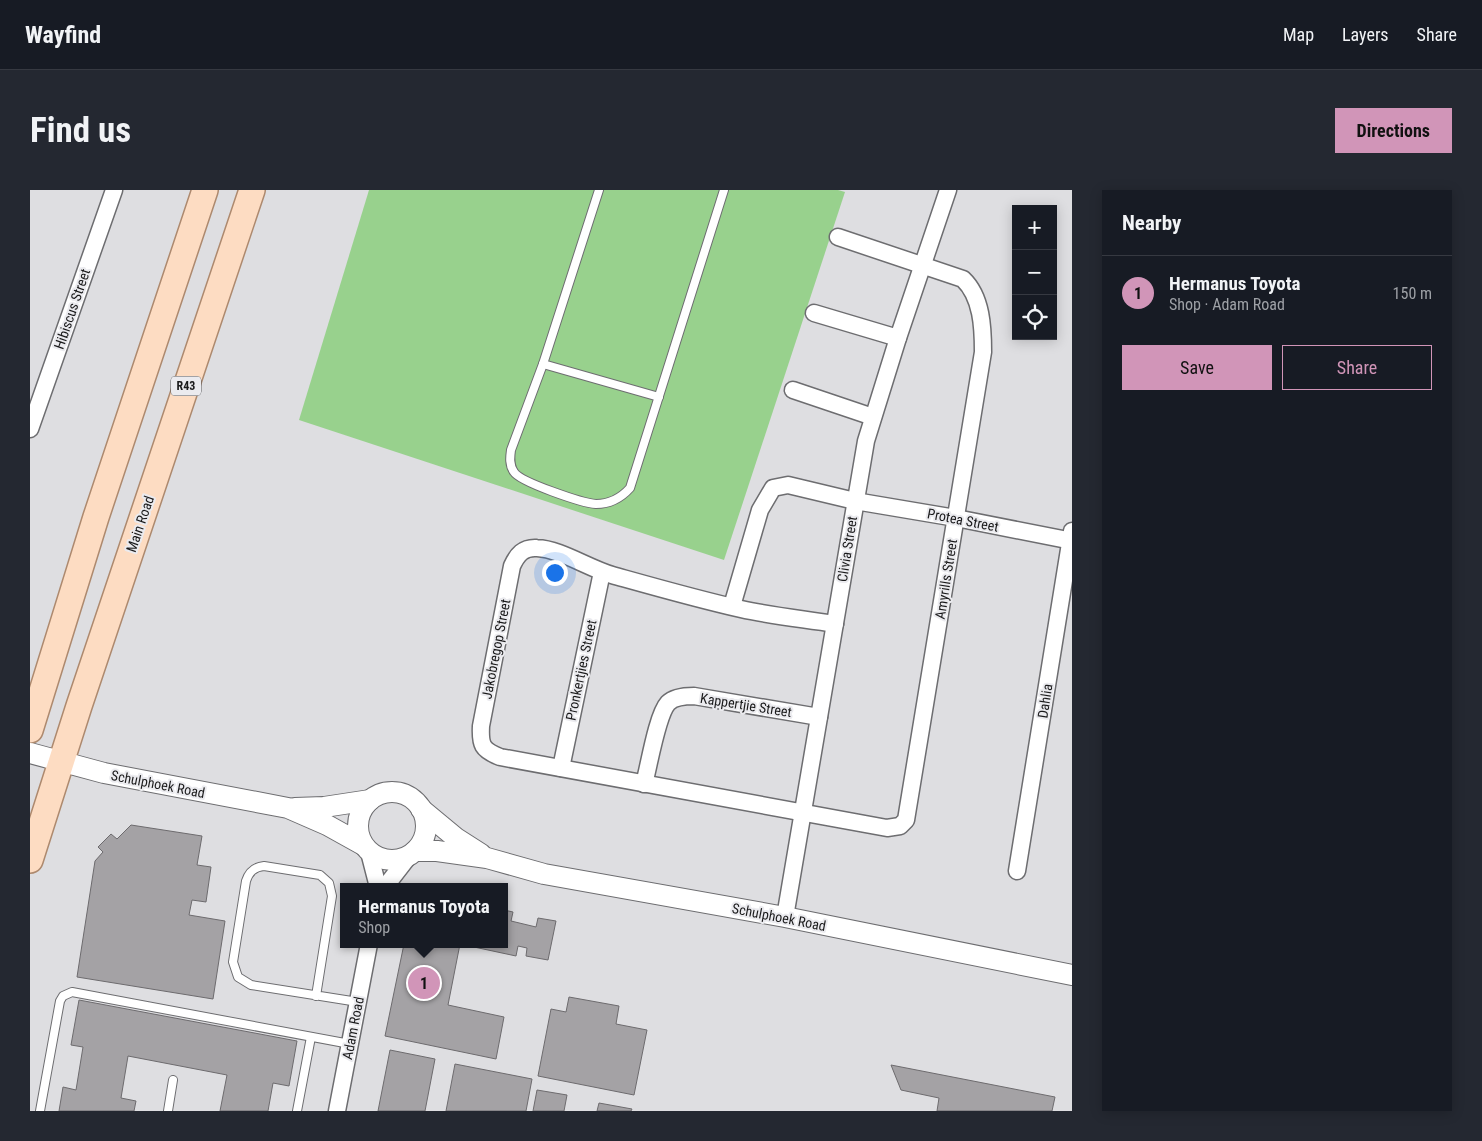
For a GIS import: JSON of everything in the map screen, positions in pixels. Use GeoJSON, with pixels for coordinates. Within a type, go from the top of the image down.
{"type":"FeatureCollection","features":[{"type":"Feature","properties":{"kind":"main road"},"geometry":{"type":"LineString","coordinates":[[30,730],[99,508],[205,190]]}},
{"type":"Feature","properties":{"kind":"main road","name":"Main Road"},"geometry":{"type":"LineString","coordinates":[[30,860],[252,190]]}},
{"type":"Feature","properties":{"kind":"street","name":"Hibiscus Street"},"geometry":{"type":"LineString","coordinates":[[31,423],[114,190]]}},
{"type":"Feature","properties":{"kind":"street","name":"Clivia Street"},"geometry":{"type":"LineString","coordinates":[[784,917],[835,624],[854,501],[866,441],[898,338],[948,190]]}},
{"type":"Feature","properties":{"kind":"street","name":"Amyrills Street"},"geometry":{"type":"LineString","coordinates":[[803,813],[887,828],[900,826],[906,820],[983,352],[983,331],[979,309],[973,292],[963,279],[838,237]]}},
{"type":"Feature","properties":{"kind":"street"},"geometry":{"type":"LineString","coordinates":[[814,313],[898,338]]}},
{"type":"Feature","properties":{"kind":"street"},"geometry":{"type":"LineString","coordinates":[[793,390],[873,417]]}},
{"type":"Feature","properties":{"kind":"street","name":"Protea Street"},"geometry":{"type":"LineString","coordinates":[[732,606],[760,510],[773,488],[788,485],[854,501],[1071,537]]}},
{"type":"Feature","properties":{"kind":"street","name":"Dahlia"},"geometry":{"type":"LineString","coordinates":[[1017,872],[1071,537]]}},
{"type":"Feature","properties":{"kind":"street","name":"Jakobregop Street"},"geometry":{"type":"LineString","coordinates":[[803,813],[500,757],[484,749],[482,726],[512,566],[516,555],[522,551],[536,548],[551,551],[602,572],[732,606],[835,624]]}},
{"type":"Feature","properties":{"kind":"street","name":"Pronkertjies Street"},"geometry":{"type":"LineString","coordinates":[[560,768],[602,572]]}},
{"type":"Feature","properties":{"kind":"street","name":"Kappertjie Street"},"geometry":{"type":"LineString","coordinates":[[644,784],[660,719],[667,704],[683,696],[694,696],[819,717]]}},
{"type":"Feature","properties":{"kind":"street","name":"Schulphoek Road"},"geometry":{"type":"LineString","coordinates":[[30,753],[104,773],[288,808],[328,825],[366,848]]}},
{"type":"Feature","properties":{"kind":"street"},"geometry":{"type":"LineString","coordinates":[[377,883],[366,848],[359,836],[360,816],[370,800],[388,792],[398,793],[415,801],[421,809],[426,831],[422,842],[388,883]]}},
{"type":"Feature","properties":{"kind":"street","name":"Schulphoek Road"},"geometry":{"type":"LineString","coordinates":[[288,808],[324,807],[370,800]]}},
{"type":"Feature","properties":{"kind":"street","name":"Schulphoek Road"},"geometry":{"type":"LineString","coordinates":[[421,809],[456,838],[487,858]]}},
{"type":"Feature","properties":{"kind":"street"},"geometry":{"type":"LineString","coordinates":[[366,848],[378,858],[388,860],[399,860],[412,854]]}},
{"type":"Feature","properties":{"kind":"street","name":"Schulphoek Road"},"geometry":{"type":"LineString","coordinates":[[412,854],[437,851],[487,858],[544,874],[784,917],[1072,975]]}},
{"type":"Feature","properties":{"kind":"street","name":"Adam Road"},"geometry":{"type":"LineString","coordinates":[[337,1111],[368,948]]}},
{"type":"Feature","properties":{"kind":"lane"},"geometry":{"type":"LineString","coordinates":[[598,190],[543,364],[511,450],[511,466],[515,474],[525,481],[581,501],[596,504],[623,496],[630,488],[724,190]]}},
{"type":"Feature","properties":{"kind":"lane"},"geometry":{"type":"LineString","coordinates":[[543,364],[659,397]]}},
{"type":"Feature","properties":{"kind":"lane"},"geometry":{"type":"LineString","coordinates":[[316,996],[332,896],[329,883],[326,878],[320,875],[264,866],[256,868],[249,873],[246,881],[233,962],[235,970],[242,980],[251,985],[316,996],[358,1002]]}},
{"type":"Feature","properties":{"kind":"lane"},"geometry":{"type":"LineString","coordinates":[[40,1111],[60,1001],[67,993],[72,992],[350,1044]]}},
{"type":"Feature","properties":{"kind":"lane"},"geometry":{"type":"LineString","coordinates":[[297,1111],[311,1036]]}},
{"type":"Feature","properties":{"kind":"lane"},"geometry":{"type":"LineString","coordinates":[[168,1111],[173,1080]]}},
{"type":"Feature","properties":{"kind":"green space"},"geometry":{"type":"Polygon","coordinates":[[[369,190],[838,190],[845,192],[724,560],[299,420],[369,190]]]}},
{"type":"Feature","properties":{"kind":"building"},"geometry":{"type":"Polygon","coordinates":[[[131,825],[202,836],[197,865],[211,867],[206,902],[192,900],[189,915],[225,921],[213,999],[77,977],[95,861],[103,852],[98,847],[111,834],[117,839],[131,825]]]}},
{"type":"Feature","properties":{"kind":"building"},"geometry":{"type":"Polygon","coordinates":[[[508,911],[513,912],[511,921],[536,927],[538,918],[556,921],[548,960],[526,956],[527,948],[518,946],[516,956],[479,948],[508,948],[508,911]]]}},
{"type":"Feature","properties":{"kind":"building"},"geometry":{"type":"Polygon","coordinates":[[[403,948],[459,948],[448,1005],[504,1017],[496,1059],[385,1036],[403,948]]]}},
{"type":"Feature","properties":{"kind":"building"},"geometry":{"type":"Polygon","coordinates":[[[569,997],[619,1006],[616,1024],[647,1030],[634,1095],[538,1076],[551,1009],[566,1012],[569,997]]]}},
{"type":"Feature","properties":{"kind":"building"},"geometry":{"type":"Polygon","coordinates":[[[79,1000],[297,1041],[289,1086],[273,1083],[268,1111],[220,1111],[227,1075],[128,1056],[121,1098],[136,1101],[134,1111],[59,1111],[63,1087],[76,1090],[83,1047],[71,1045],[79,1000]]]}},
{"type":"Feature","properties":{"kind":"building"},"geometry":{"type":"Polygon","coordinates":[[[390,1050],[435,1059],[425,1111],[378,1111],[390,1050]]]}},
{"type":"Feature","properties":{"kind":"building"},"geometry":{"type":"Polygon","coordinates":[[[455,1064],[532,1079],[526,1111],[446,1111],[455,1064]]]}},
{"type":"Feature","properties":{"kind":"building"},"geometry":{"type":"Polygon","coordinates":[[[891,1065],[1055,1097],[1052,1111],[937,1111],[939,1098],[901,1090],[891,1065]]]}},
{"type":"Feature","properties":{"kind":"building"},"geometry":{"type":"Polygon","coordinates":[[[537,1090],[567,1095],[564,1111],[533,1111],[537,1090]]]}},
{"type":"Feature","properties":{"kind":"building"},"geometry":{"type":"Polygon","coordinates":[[[599,1103],[632,1109],[631,1111],[597,1111],[599,1103]]]}},
{"type":"Feature","properties":{"kind":"place","name":"Hermanus Toyota"},"geometry":{"type":"Point","coordinates":[424,983]}}]}
